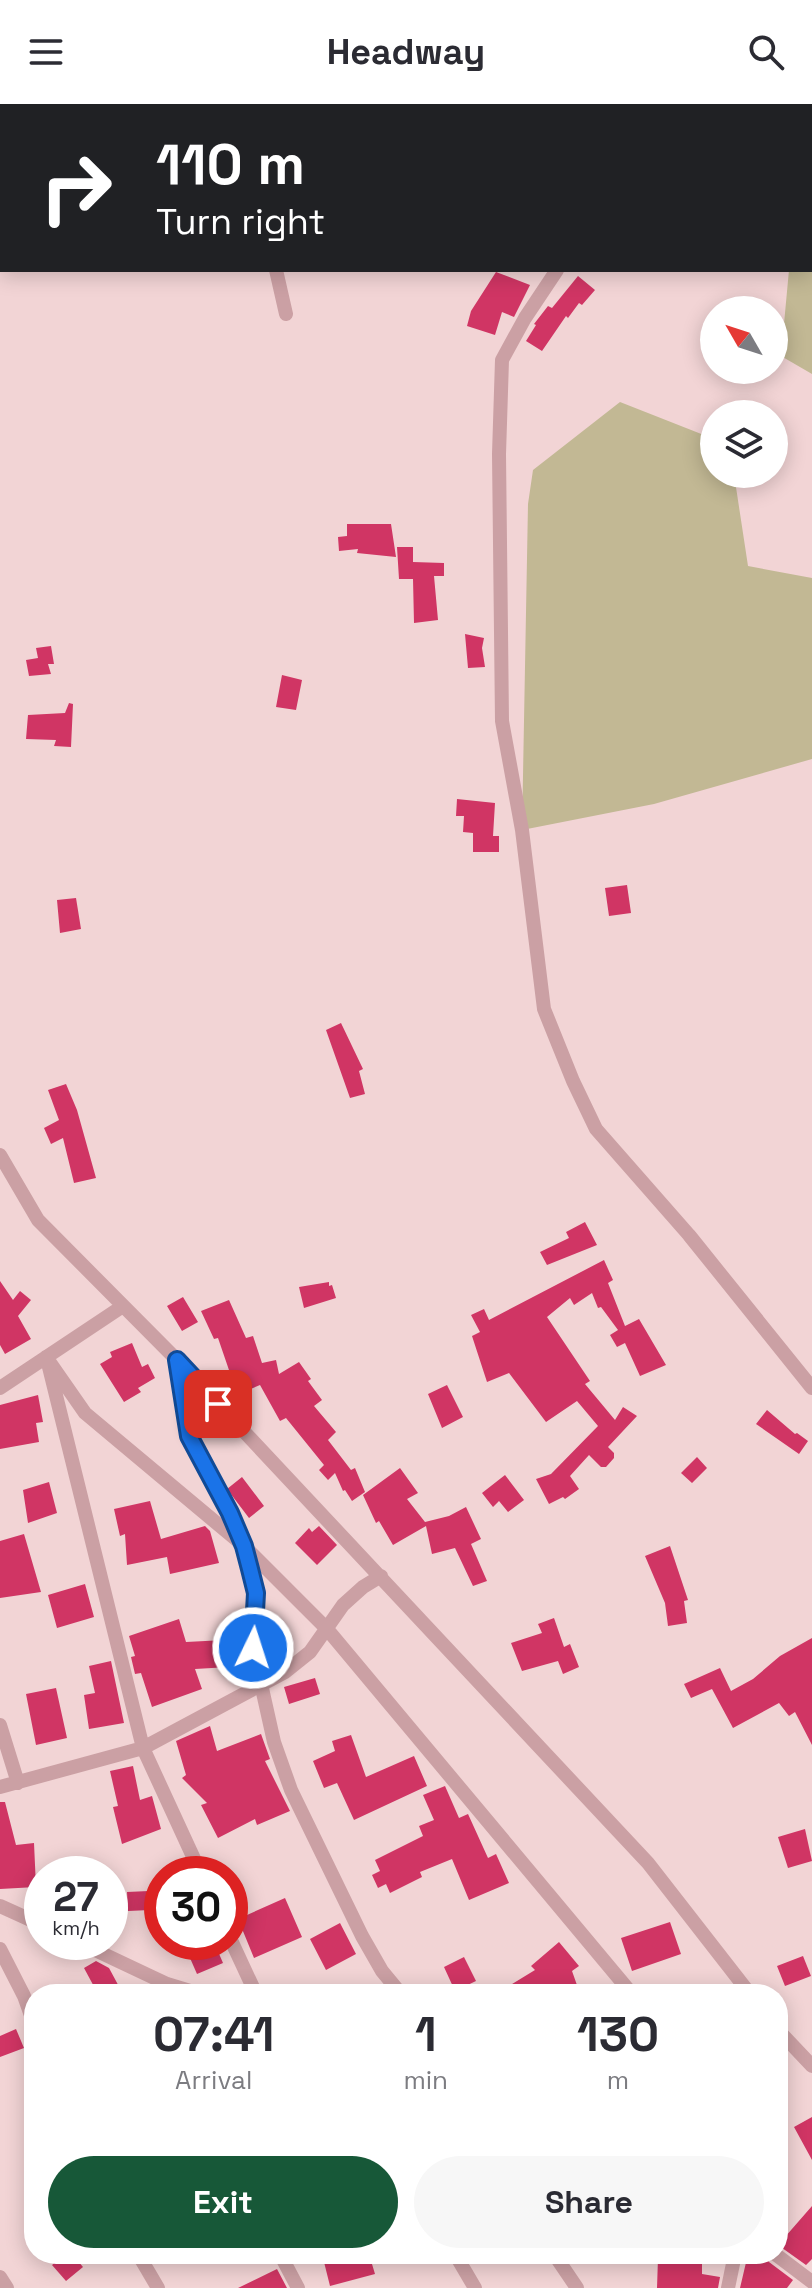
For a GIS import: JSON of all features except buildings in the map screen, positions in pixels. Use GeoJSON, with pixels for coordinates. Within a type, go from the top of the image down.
{"type":"FeatureCollection","features":[{"type":"Feature","properties":{"kind":"street"},"geometry":{"type":"LineString","coordinates":[[276,272],[286,314]]}},
{"type":"Feature","properties":{"kind":"street"},"geometry":{"type":"LineString","coordinates":[[556,272],[502,360],[499,454],[502,721],[522,830],[544,1009],[596,1129],[689,1235],[812,1388]]}},
{"type":"Feature","properties":{"kind":"street"},"geometry":{"type":"LineString","coordinates":[[0,1155],[38,1220],[177,1360],[648,1863],[742,1984]]}},
{"type":"Feature","properties":{"kind":"street"},"geometry":{"type":"LineString","coordinates":[[0,1388],[123,1306]]}},
{"type":"Feature","properties":{"kind":"street"},"geometry":{"type":"LineString","coordinates":[[46,1357],[85,1413],[244,1546],[327,1629],[624,1984]]}},
{"type":"Feature","properties":{"kind":"street"},"geometry":{"type":"LineString","coordinates":[[46,1357],[143,1748],[193,1856]]}},
{"type":"Feature","properties":{"kind":"street"},"geometry":{"type":"LineString","coordinates":[[177,1360],[189,1436],[244,1546],[256,1593],[253,1648],[274,1742],[291,1790],[362,1936],[393,1984]]}},
{"type":"Feature","properties":{"kind":"street"},"geometry":{"type":"LineString","coordinates":[[0,1787],[143,1748],[285,1672],[310,1652],[343,1605],[381,1576]]}},
{"type":"Feature","properties":{"kind":"street"},"geometry":{"type":"LineString","coordinates":[[0,1725],[18,1783]]}},
{"type":"Feature","properties":{"kind":"street"},"geometry":{"type":"LineString","coordinates":[[0,1906],[24,1917]]}},
{"type":"Feature","properties":{"kind":"street"},"geometry":{"type":"LineString","coordinates":[[0,1949],[24,1996]]}},
{"type":"Feature","properties":{"kind":"street"},"geometry":{"type":"LineString","coordinates":[[113,1960],[159,1984]]}},
{"type":"Feature","properties":{"kind":"street"},"geometry":{"type":"LineString","coordinates":[[240,1960],[251,1984]]}},
{"type":"Feature","properties":{"kind":"street"},"geometry":{"type":"LineString","coordinates":[[788,2041],[812,2066]]}},
{"type":"Feature","properties":{"kind":"street"},"geometry":{"type":"LineString","coordinates":[[144,2264],[158,2288]]}},
{"type":"Feature","properties":{"kind":"street"},"geometry":{"type":"LineString","coordinates":[[285,2264],[298,2288]]}},
{"type":"Feature","properties":{"kind":"street"},"geometry":{"type":"LineString","coordinates":[[461,2264],[475,2288]]}},
{"type":"Feature","properties":{"kind":"street"},"geometry":{"type":"LineString","coordinates":[[561,2264],[577,2288]]}},
{"type":"Feature","properties":{"kind":"street"},"geometry":{"type":"LineString","coordinates":[[728,2288],[733,2264]]}},
{"type":"Feature","properties":{"kind":"street"},"geometry":{"type":"LineString","coordinates":[[788,2264],[812,2282]]}},
{"type":"Feature","properties":{"kind":"street"},"geometry":{"type":"LineString","coordinates":[[0,2277],[7,2288]]}},
{"type":"Feature","properties":{"kind":"shaded area"},"geometry":{"type":"Polygon","coordinates":[[[789,272],[812,272],[812,374],[788,360],[789,272]]]}},
{"type":"Feature","properties":{"kind":"shaded area"},"geometry":{"type":"Polygon","coordinates":[[[620,402],[700,433],[700,488],[736,488],[748,566],[812,578],[812,759],[654,804],[522,830],[528,504],[533,470],[620,402]]]}},
{"type":"Feature","properties":{"kind":"route"},"geometry":{"type":"LineString","coordinates":[[218,1404],[177,1360],[189,1436],[244,1546],[256,1593],[253,1648]]}}]}
